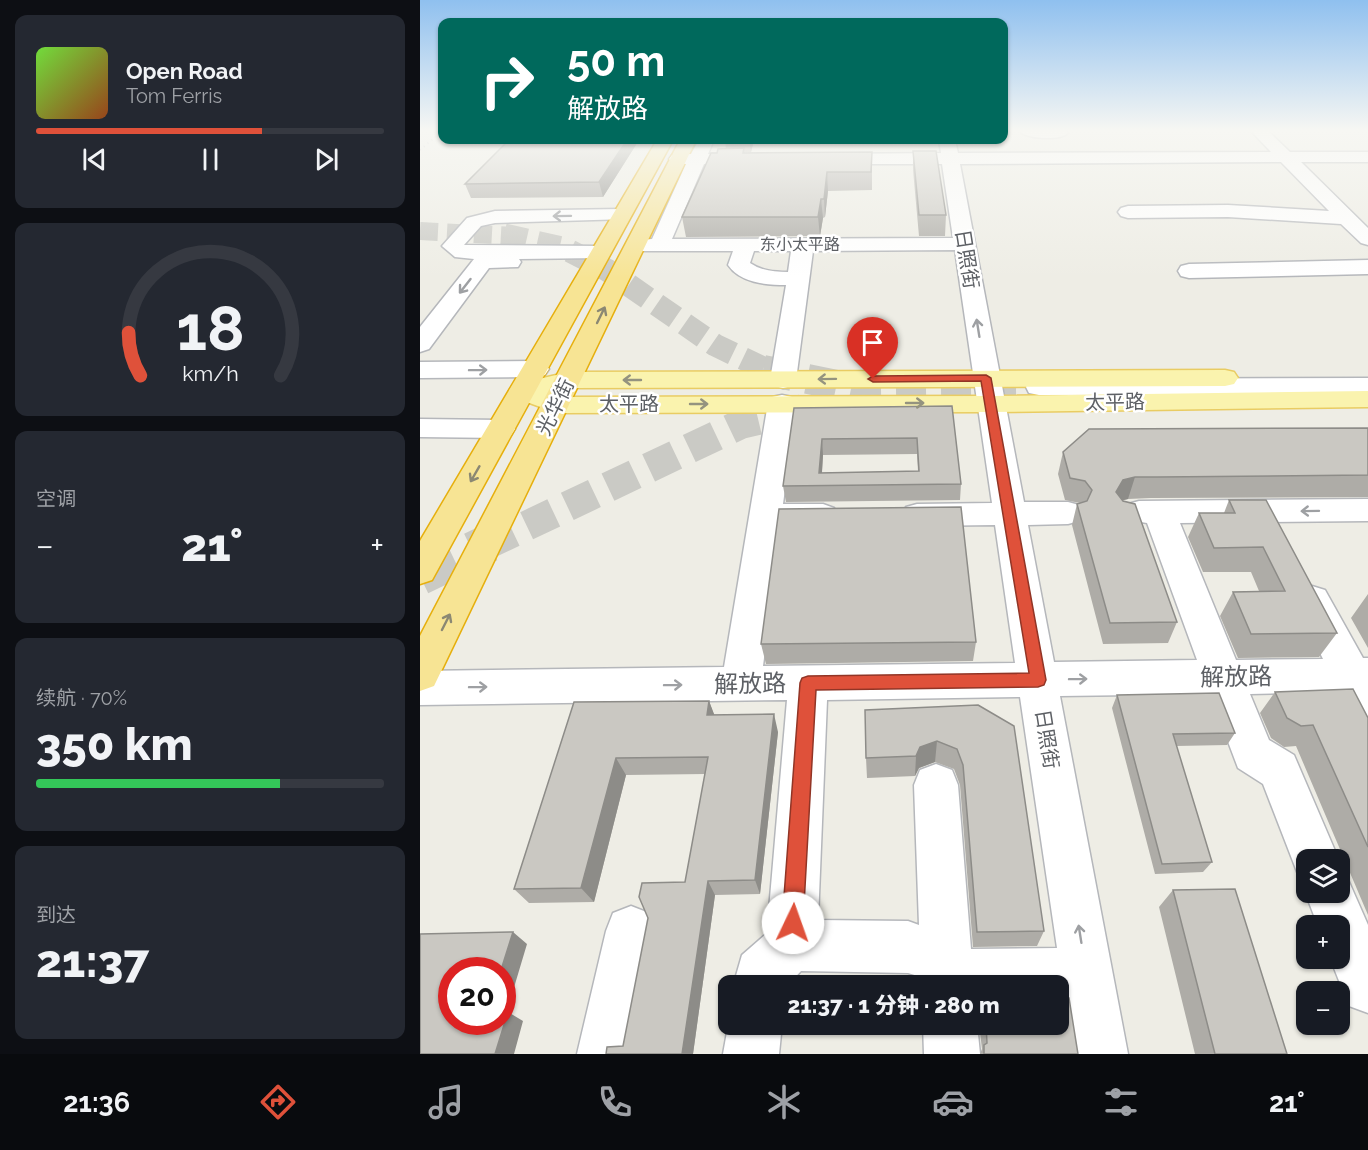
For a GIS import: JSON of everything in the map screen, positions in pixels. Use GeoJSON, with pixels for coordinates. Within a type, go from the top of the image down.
{"type":"FeatureCollection","features":[{"type":"Feature","properties":{"kind":"highway","name":"光华街"},"geometry":{"type":"LineString","coordinates":[[420,571],[641,180]]}},
{"type":"Feature","properties":{"kind":"highway","name":"光华街"},"geometry":{"type":"LineString","coordinates":[[420,674],[636,245],[673,180]]}},
{"type":"Feature","properties":{"kind":"main road","name":"太平路"},"geometry":{"type":"LineString","coordinates":[[988,391],[1368,379]]}},
{"type":"Feature","properties":{"kind":"main road","name":"太平路"},"geometry":{"type":"LineString","coordinates":[[529,380],[563,392],[988,391],[1368,399]]}},
{"type":"Feature","properties":{"kind":"street"},"geometry":{"type":"LineString","coordinates":[[659,245],[679,180]]}},
{"type":"Feature","properties":{"kind":"street","name":"日照街"},"geometry":{"type":"LineString","coordinates":[[954,180],[1100,1054]]}},
{"type":"Feature","properties":{"kind":"street"},"geometry":{"type":"LineString","coordinates":[[1309,180],[1368,239]]}},
{"type":"Feature","properties":{"kind":"street"},"geometry":{"type":"LineString","coordinates":[[1128,212],[1228,211],[1346,218]]}},
{"type":"Feature","properties":{"kind":"street"},"geometry":{"type":"LineString","coordinates":[[598,256],[462,253],[452,246],[474,222],[495,217],[621,215]]}},
{"type":"Feature","properties":{"kind":"street"},"geometry":{"type":"LineString","coordinates":[[745,244],[739,265],[745,270],[759,276],[798,279]]}},
{"type":"Feature","properties":{"kind":"street"},"geometry":{"type":"LineString","coordinates":[[741,684],[803,244]]}},
{"type":"Feature","properties":{"kind":"street","name":"东小太平路"},"geometry":{"type":"LineString","coordinates":[[636,245],[965,244]]}},
{"type":"Feature","properties":{"kind":"street"},"geometry":{"type":"LineString","coordinates":[[420,344],[483,262],[598,256]]}},
{"type":"Feature","properties":{"kind":"street"},"geometry":{"type":"LineString","coordinates":[[1189,271],[1368,267]]}},
{"type":"Feature","properties":{"kind":"street"},"geometry":{"type":"LineString","coordinates":[[420,370],[529,380]]}},
{"type":"Feature","properties":{"kind":"street"},"geometry":{"type":"LineString","coordinates":[[1368,386],[1039,390],[1368,390]]}},
{"type":"Feature","properties":{"kind":"street"},"geometry":{"type":"LineString","coordinates":[[420,428],[501,429]]}},
{"type":"Feature","properties":{"kind":"street"},"geometry":{"type":"LineString","coordinates":[[1311,849],[1279,770],[1253,754],[1223,677],[1144,512],[1368,510]]}},
{"type":"Feature","properties":{"kind":"street"},"geometry":{"type":"LineString","coordinates":[[1265,511],[1281,542]]}},
{"type":"Feature","properties":{"kind":"street"},"geometry":{"type":"LineString","coordinates":[[893,515],[1068,513]]}},
{"type":"Feature","properties":{"kind":"street"},"geometry":{"type":"LineString","coordinates":[[765,516],[846,515]]}},
{"type":"Feature","properties":{"kind":"street"},"geometry":{"type":"LineString","coordinates":[[1297,572],[1362,686]]}},
{"type":"Feature","properties":{"kind":"street","name":"解放路"},"geometry":{"type":"LineString","coordinates":[[420,688],[1223,677],[1362,686]]}},
{"type":"Feature","properties":{"kind":"street"},"geometry":{"type":"LineString","coordinates":[[760,975],[791,945],[808,683]]}},
{"type":"Feature","properties":{"kind":"street"},"geometry":{"type":"LineString","coordinates":[[936,785],[947,975]]}},
{"type":"Feature","properties":{"kind":"street"},"geometry":{"type":"LineString","coordinates":[[1334,903],[1368,987]]}},
{"type":"Feature","properties":{"kind":"street"},"geometry":{"type":"LineString","coordinates":[[605,1054],[631,931]]}},
{"type":"Feature","properties":{"kind":"street"},"geometry":{"type":"LineString","coordinates":[[791,945],[908,947],[937,975]]}},
{"type":"Feature","properties":{"kind":"street"},"geometry":{"type":"LineString","coordinates":[[1069,975],[1086,974]]}},
{"type":"Feature","properties":{"kind":"street"},"geometry":{"type":"LineString","coordinates":[[751,1054],[754,1035]]}},
{"type":"Feature","properties":{"kind":"street"},"geometry":{"type":"LineString","coordinates":[[951,1035],[952,1054]]}},
{"type":"Feature","properties":{"kind":"building"},"geometry":{"type":"Polygon","coordinates":[[[469,180],[600,180],[599,182],[465,184],[469,180]]]}},
{"type":"Feature","properties":{"kind":"building"},"geometry":{"type":"Polygon","coordinates":[[[699,180],[826,180],[824,199],[821,199],[818,217],[682,217],[699,180]]]}},
{"type":"Feature","properties":{"kind":"building"},"geometry":{"type":"Polygon","coordinates":[[[916,180],[941,180],[946,215],[919,215],[916,180]]]}},
{"type":"Feature","properties":{"kind":"building"},"geometry":{"type":"Polygon","coordinates":[[[952,406],[961,484],[783,486],[794,408],[952,406]],[[917,438],[822,439],[819,473],[919,471],[917,438]]]}},
{"type":"Feature","properties":{"kind":"building"},"geometry":{"type":"Polygon","coordinates":[[[1368,428],[1368,475],[1135,477],[1123,480],[1116,492],[1123,501],[1135,504],[1177,622],[1110,623],[1077,504],[1087,501],[1092,490],[1085,481],[1070,478],[1063,452],[1089,429],[1368,428]]]}},
{"type":"Feature","properties":{"kind":"building"},"geometry":{"type":"Polygon","coordinates":[[[1229,500],[1266,500],[1337,633],[1251,634],[1233,592],[1285,591],[1263,547],[1214,548],[1199,513],[1235,513],[1229,500]]]}},
{"type":"Feature","properties":{"kind":"building"},"geometry":{"type":"Polygon","coordinates":[[[961,507],[976,642],[761,644],[779,509],[961,507]]]}},
{"type":"Feature","properties":{"kind":"building"},"geometry":{"type":"Polygon","coordinates":[[[1353,689],[1368,718],[1368,847],[1313,725],[1301,726],[1287,718],[1275,692],[1353,689]]]}},
{"type":"Feature","properties":{"kind":"building"},"geometry":{"type":"Polygon","coordinates":[[[1219,693],[1235,733],[1173,734],[1212,862],[1162,864],[1117,695],[1219,693]]]}},
{"type":"Feature","properties":{"kind":"building"},"geometry":{"type":"Polygon","coordinates":[[[709,701],[707,715],[774,714],[755,880],[708,881],[682,1054],[606,1054],[607,1047],[623,1046],[648,918],[639,897],[642,883],[685,882],[708,757],[616,758],[581,888],[514,889],[574,702],[709,701]]]}},
{"type":"Feature","properties":{"kind":"building"},"geometry":{"type":"Polygon","coordinates":[[[978,705],[1014,726],[1044,931],[977,932],[963,765],[957,749],[937,741],[920,747],[916,756],[866,758],[865,710],[978,705]]]}},
{"type":"Feature","properties":{"kind":"building"},"geometry":{"type":"Polygon","coordinates":[[[1235,889],[1287,1054],[1215,1054],[1173,890],[1235,889]]]}},
{"type":"Feature","properties":{"kind":"building"},"geometry":{"type":"Polygon","coordinates":[[[513,932],[505,957],[438,957],[438,1035],[501,1035],[495,1054],[420,1054],[420,934],[513,932]]]}},
{"type":"Feature","properties":{"kind":"building"},"geometry":{"type":"Polygon","coordinates":[[[1069,998],[1078,1054],[984,1054],[984,1045],[987,1043],[987,1035],[1069,1035],[1069,998]]]}},
{"type":"Feature","properties":{"kind":"tunnel"},"geometry":{"type":"LineString","coordinates":[[420,231],[507,236]]}},
{"type":"Feature","properties":{"kind":"tunnel"},"geometry":{"type":"LineString","coordinates":[[507,236],[513,236]]}},
{"type":"Feature","properties":{"kind":"tunnel"},"geometry":{"type":"LineString","coordinates":[[507,236],[566,249],[607,270],[715,345],[769,371]]}},
{"type":"Feature","properties":{"kind":"tunnel"},"geometry":{"type":"LineString","coordinates":[[763,370],[862,390],[1039,387]]}},
{"type":"Feature","properties":{"kind":"tunnel"},"geometry":{"type":"LineString","coordinates":[[486,545],[741,424],[808,408]]}},
{"type":"Feature","properties":{"kind":"tunnel"},"geometry":{"type":"LineString","coordinates":[[420,576],[489,543]]}},
{"type":"Feature","properties":{"kind":"route"},"geometry":{"type":"LineString","coordinates":[[793,923],[808,683],[1038,680],[986,378],[873,379]]}}]}
